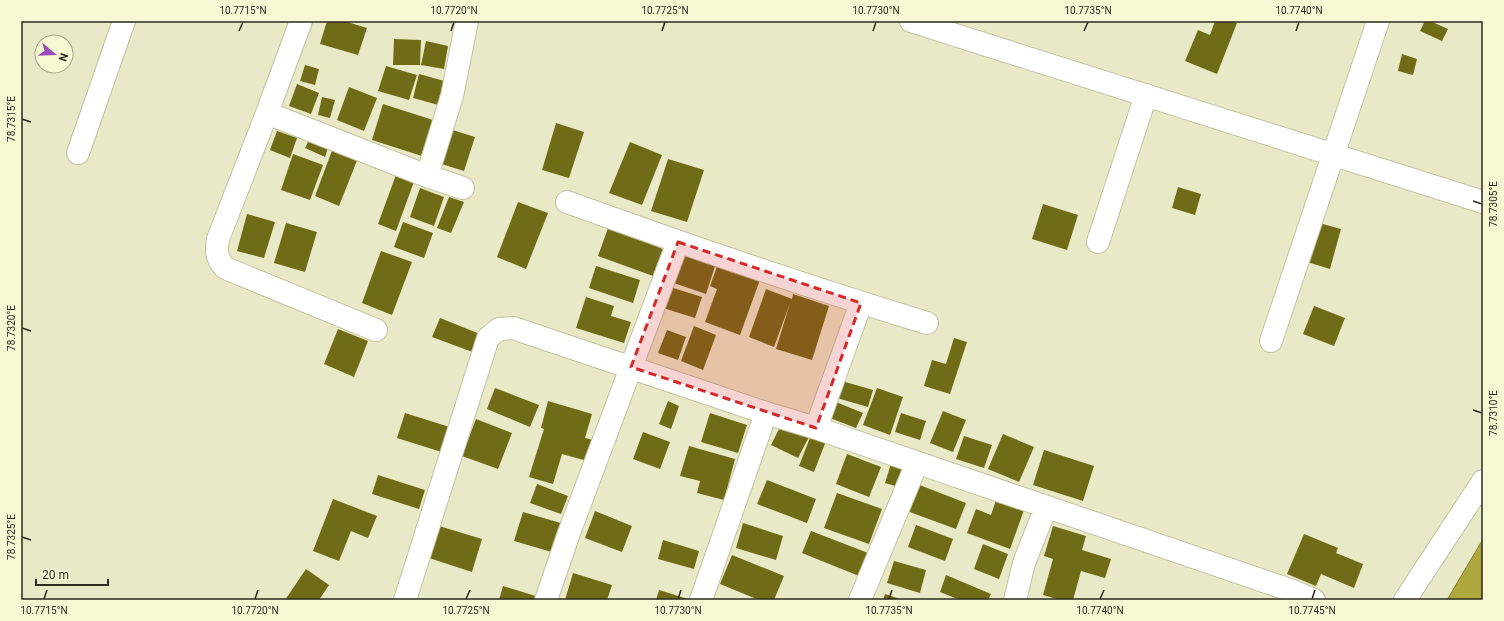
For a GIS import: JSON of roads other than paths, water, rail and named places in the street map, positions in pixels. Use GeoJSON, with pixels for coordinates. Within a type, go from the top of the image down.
{"type":"FeatureCollection","features":[{"type":"Feature","properties":{"kind":"street"},"geometry":{"type":"LineString","coordinates":[[78,153],[124,21]]}},
{"type":"Feature","properties":{"kind":"street"},"geometry":{"type":"LineString","coordinates":[[301,21],[218,239],[216,252],[219,262],[225,268],[376,330]]}},
{"type":"Feature","properties":{"kind":"street"},"geometry":{"type":"LineString","coordinates":[[427,176],[452,96],[467,21]]}},
{"type":"Feature","properties":{"kind":"street"},"geometry":{"type":"LineString","coordinates":[[911,21],[1483,202]]}},
{"type":"Feature","properties":{"kind":"street"},"geometry":{"type":"LineString","coordinates":[[1272,341],[1378,21]]}},
{"type":"Feature","properties":{"kind":"street"},"geometry":{"type":"LineString","coordinates":[[1098,242],[1146,95]]}},
{"type":"Feature","properties":{"kind":"street"},"geometry":{"type":"LineString","coordinates":[[267,113],[427,176],[463,188]]}},
{"type":"Feature","properties":{"kind":"street"},"geometry":{"type":"LineString","coordinates":[[566,202],[678,242],[926,323]]}},
{"type":"Feature","properties":{"kind":"street"},"geometry":{"type":"LineString","coordinates":[[546,600],[569,533],[678,242]]}},
{"type":"Feature","properties":{"kind":"street"},"geometry":{"type":"LineString","coordinates":[[816,428],[861,303]]}},
{"type":"Feature","properties":{"kind":"street"},"geometry":{"type":"LineString","coordinates":[[405,600],[488,338],[499,329],[513,328],[917,462],[1293,591],[1314,600]]}},
{"type":"Feature","properties":{"kind":"street"},"geometry":{"type":"LineString","coordinates":[[700,600],[766,413]]}},
{"type":"Feature","properties":{"kind":"street"},"geometry":{"type":"LineString","coordinates":[[860,600],[917,462]]}},
{"type":"Feature","properties":{"kind":"street"},"geometry":{"type":"LineString","coordinates":[[1405,600],[1483,481]]}},
{"type":"Feature","properties":{"kind":"street"},"geometry":{"type":"LineString","coordinates":[[1015,600],[1024,563],[1046,507]]}}]}
